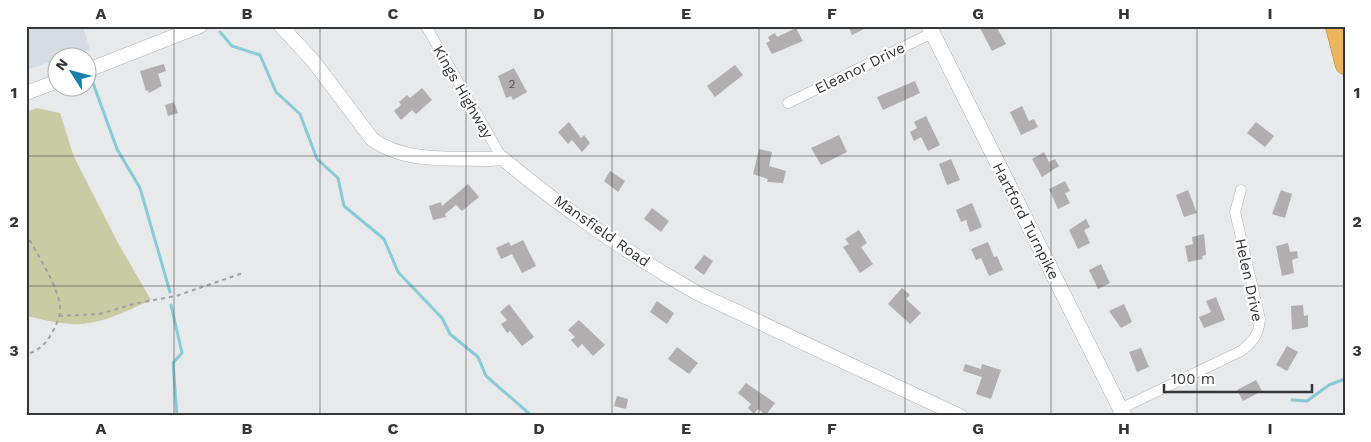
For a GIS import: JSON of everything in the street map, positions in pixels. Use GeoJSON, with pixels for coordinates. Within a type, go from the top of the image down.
{"type":"FeatureCollection","features":[{"type":"Feature","properties":{"kind":"highway"},"geometry":{"type":"LineString","coordinates":[[1335,26],[1345,65]]}},
{"type":"Feature","properties":{"kind":"main road","name":"Hartford Turnpike"},"geometry":{"type":"LineString","coordinates":[[930,30],[1122,412]]}},
{"type":"Feature","properties":{"kind":"street"},"geometry":{"type":"LineString","coordinates":[[98,66],[200,26]]}},
{"type":"Feature","properties":{"kind":"street"},"geometry":{"type":"LineString","coordinates":[[281,26],[314,62],[372,139],[384,148],[405,155],[489,160],[502,158]]}},
{"type":"Feature","properties":{"kind":"street","name":"Kings Highway"},"geometry":{"type":"LineString","coordinates":[[426,26],[472,110],[502,158]]}},
{"type":"Feature","properties":{"kind":"street","name":"Eleanor Drive"},"geometry":{"type":"LineString","coordinates":[[788,103],[930,30]]}},
{"type":"Feature","properties":{"kind":"street"},"geometry":{"type":"LineString","coordinates":[[26,94],[48,85]]}},
{"type":"Feature","properties":{"kind":"street","name":"Mansfield Road"},"geometry":{"type":"LineString","coordinates":[[502,158],[577,214],[669,277],[697,293],[960,416]]}},
{"type":"Feature","properties":{"kind":"street","name":"Helen Drive"},"geometry":{"type":"LineString","coordinates":[[1122,412],[1240,351],[1254,339],[1259,329],[1260,319],[1234,212],[1241,190]]}},
{"type":"Feature","properties":{"kind":"path"},"geometry":{"type":"LineString","coordinates":[[26,233],[60,306],[59,316],[47,341],[38,351],[26,355]]}},
{"type":"Feature","properties":{"kind":"path"},"geometry":{"type":"LineString","coordinates":[[59,316],[99,314],[138,303],[176,296],[243,273]]}},
{"type":"Feature","properties":{"kind":"shaded area"},"geometry":{"type":"Polygon","coordinates":[[[26,26],[83,26],[89,48],[48,48],[48,63],[26,70],[26,26]]]}},
{"type":"Feature","properties":{"kind":"green space"},"geometry":{"type":"Polygon","coordinates":[[[37,108],[60,113],[74,157],[118,243],[151,300],[113,317],[82,324],[26,316],[26,112],[37,108]]]}},
{"type":"Feature","properties":{"kind":"building"},"geometry":{"type":"Polygon","coordinates":[[[848,26],[870,26],[852,35],[848,26]]]}},
{"type":"Feature","properties":{"kind":"building"},"geometry":{"type":"Polygon","coordinates":[[[979,26],[996,26],[1006,44],[992,51],[979,26]]]}},
{"type":"Feature","properties":{"kind":"building"},"geometry":{"type":"Polygon","coordinates":[[[796,28],[803,41],[772,54],[766,43],[770,41],[768,37],[775,33],[777,37],[796,28]]]}},
{"type":"Feature","properties":{"kind":"building"},"geometry":{"type":"Polygon","coordinates":[[[164,64],[166,71],[158,74],[162,86],[149,93],[148,90],[146,91],[140,71],[164,64]]]}},
{"type":"Feature","properties":{"kind":"building"},"geometry":{"type":"Polygon","coordinates":[[[735,65],[743,75],[715,97],[707,86],[735,65]]]}},
{"type":"Feature","properties":{"kind":"building"},"geometry":{"type":"Polygon","coordinates":[[[514,68],[527,92],[513,100],[511,96],[506,98],[498,76],[514,68]]]}},
{"type":"Feature","properties":{"kind":"building"},"geometry":{"type":"Polygon","coordinates":[[[915,81],[920,93],[883,110],[877,97],[915,81]]]}},
{"type":"Feature","properties":{"kind":"building"},"geometry":{"type":"Polygon","coordinates":[[[422,88],[432,100],[416,114],[412,110],[401,120],[394,111],[401,105],[399,102],[407,95],[410,98],[422,88]]]}},
{"type":"Feature","properties":{"kind":"building"},"geometry":{"type":"Polygon","coordinates":[[[174,102],[178,113],[168,116],[165,105],[174,102]]]}},
{"type":"Feature","properties":{"kind":"building"},"geometry":{"type":"Polygon","coordinates":[[[1022,106],[1029,121],[1034,119],[1038,127],[1021,135],[1010,112],[1022,106]]]}},
{"type":"Feature","properties":{"kind":"building"},"geometry":{"type":"Polygon","coordinates":[[[926,116],[940,145],[928,151],[921,137],[914,141],[910,132],[917,128],[914,122],[926,116]]]}},
{"type":"Feature","properties":{"kind":"building"},"geometry":{"type":"Polygon","coordinates":[[[569,122],[581,138],[584,135],[590,143],[582,152],[572,140],[568,144],[558,132],[569,122]]]}},
{"type":"Feature","properties":{"kind":"building"},"geometry":{"type":"Polygon","coordinates":[[[1256,122],[1274,136],[1265,147],[1247,133],[1256,122]]]}},
{"type":"Feature","properties":{"kind":"building"},"geometry":{"type":"Polygon","coordinates":[[[839,135],[847,152],[821,165],[811,148],[839,135]]]}},
{"type":"Feature","properties":{"kind":"building"},"geometry":{"type":"Polygon","coordinates":[[[759,149],[772,152],[769,166],[786,171],[783,183],[767,182],[768,179],[753,174],[759,149]]]}},
{"type":"Feature","properties":{"kind":"building"},"geometry":{"type":"Polygon","coordinates":[[[1044,152],[1049,162],[1055,159],[1059,166],[1042,177],[1032,159],[1044,152]]]}},
{"type":"Feature","properties":{"kind":"building"},"geometry":{"type":"Polygon","coordinates":[[[951,159],[960,180],[947,185],[939,164],[951,159]]]}},
{"type":"Feature","properties":{"kind":"building"},"geometry":{"type":"Polygon","coordinates":[[[610,171],[625,181],[618,192],[604,181],[610,171]]]}},
{"type":"Feature","properties":{"kind":"building"},"geometry":{"type":"Polygon","coordinates":[[[1065,181],[1070,191],[1065,193],[1070,203],[1058,209],[1049,189],[1065,181]]]}},
{"type":"Feature","properties":{"kind":"building"},"geometry":{"type":"Polygon","coordinates":[[[468,184],[479,197],[462,211],[456,205],[445,214],[446,217],[433,220],[429,206],[441,202],[442,206],[468,184]]]}},
{"type":"Feature","properties":{"kind":"building"},"geometry":{"type":"Polygon","coordinates":[[[1188,190],[1197,213],[1184,217],[1176,195],[1188,190]]]}},
{"type":"Feature","properties":{"kind":"building"},"geometry":{"type":"Polygon","coordinates":[[[1281,190],[1292,194],[1285,218],[1272,214],[1281,190]]]}},
{"type":"Feature","properties":{"kind":"building"},"geometry":{"type":"Polygon","coordinates":[[[972,203],[982,227],[970,232],[966,220],[961,222],[956,210],[972,203]]]}},
{"type":"Feature","properties":{"kind":"building"},"geometry":{"type":"Polygon","coordinates":[[[652,208],[669,221],[661,232],[644,219],[652,208]]]}},
{"type":"Feature","properties":{"kind":"building"},"geometry":{"type":"Polygon","coordinates":[[[1086,219],[1090,227],[1084,230],[1090,243],[1078,249],[1069,230],[1086,219]]]}},
{"type":"Feature","properties":{"kind":"building"},"geometry":{"type":"Polygon","coordinates":[[[859,230],[867,243],[861,247],[873,264],[860,273],[843,247],[849,244],[845,239],[859,230]]]}},
{"type":"Feature","properties":{"kind":"building"},"geometry":{"type":"Polygon","coordinates":[[[1204,234],[1206,255],[1202,256],[1203,259],[1188,262],[1185,246],[1193,244],[1192,237],[1204,234]]]}},
{"type":"Feature","properties":{"kind":"building"},"geometry":{"type":"Polygon","coordinates":[[[523,240],[536,266],[522,273],[512,254],[501,259],[496,248],[509,242],[511,246],[523,240]]]}},
{"type":"Feature","properties":{"kind":"building"},"geometry":{"type":"Polygon","coordinates":[[[988,242],[994,257],[997,256],[1003,270],[989,276],[981,258],[976,260],[971,249],[988,242]]]}},
{"type":"Feature","properties":{"kind":"building"},"geometry":{"type":"Polygon","coordinates":[[[1288,243],[1290,252],[1297,251],[1298,258],[1292,260],[1294,273],[1282,276],[1276,246],[1288,243]]]}},
{"type":"Feature","properties":{"kind":"building"},"geometry":{"type":"Polygon","coordinates":[[[704,255],[713,261],[704,275],[694,268],[704,255]]]}},
{"type":"Feature","properties":{"kind":"building"},"geometry":{"type":"Polygon","coordinates":[[[1101,264],[1110,283],[1098,289],[1089,270],[1101,264]]]}},
{"type":"Feature","properties":{"kind":"building"},"geometry":{"type":"Polygon","coordinates":[[[902,288],[910,295],[906,299],[921,313],[910,324],[888,304],[902,288]]]}},
{"type":"Feature","properties":{"kind":"building"},"geometry":{"type":"Polygon","coordinates":[[[1216,297],[1225,320],[1204,328],[1199,317],[1211,312],[1206,301],[1216,297]]]}},
{"type":"Feature","properties":{"kind":"building"},"geometry":{"type":"Polygon","coordinates":[[[657,301],[674,313],[667,324],[650,312],[657,301]]]}},
{"type":"Feature","properties":{"kind":"building"},"geometry":{"type":"Polygon","coordinates":[[[509,304],[534,337],[522,346],[510,331],[507,333],[501,324],[507,320],[500,312],[509,304]]]}},
{"type":"Feature","properties":{"kind":"building"},"geometry":{"type":"Polygon","coordinates":[[[1124,304],[1132,322],[1121,328],[1109,311],[1124,304]]]}},
{"type":"Feature","properties":{"kind":"building"},"geometry":{"type":"Polygon","coordinates":[[[1303,305],[1304,316],[1308,315],[1308,327],[1292,330],[1291,306],[1303,305]]]}},
{"type":"Feature","properties":{"kind":"building"},"geometry":{"type":"Polygon","coordinates":[[[579,320],[605,345],[593,356],[582,344],[578,348],[571,340],[575,337],[568,330],[579,320]]]}},
{"type":"Feature","properties":{"kind":"building"},"geometry":{"type":"Polygon","coordinates":[[[1287,346],[1298,352],[1287,371],[1276,365],[1287,346]]]}},
{"type":"Feature","properties":{"kind":"building"},"geometry":{"type":"Polygon","coordinates":[[[677,347],[698,363],[689,374],[668,359],[677,347]]]}},
{"type":"Feature","properties":{"kind":"building"},"geometry":{"type":"Polygon","coordinates":[[[1141,348],[1149,367],[1137,372],[1129,352],[1141,348]]]}},
{"type":"Feature","properties":{"kind":"building"},"geometry":{"type":"Polygon","coordinates":[[[965,364],[981,369],[982,364],[1001,370],[991,399],[976,394],[982,377],[963,371],[965,364]]]}},
{"type":"Feature","properties":{"kind":"building"},"geometry":{"type":"Polygon","coordinates":[[[1256,380],[1262,391],[1243,401],[1237,390],[1256,380]]]}},
{"type":"Feature","properties":{"kind":"building"},"geometry":{"type":"Polygon","coordinates":[[[746,383],[775,403],[766,415],[758,409],[754,414],[748,408],[751,404],[738,393],[746,383]]]}},
{"type":"Feature","properties":{"kind":"building"},"geometry":{"type":"Polygon","coordinates":[[[617,396],[628,399],[626,409],[614,406],[617,396]]]}},
{"type":"Feature","properties":{"kind":"waterway"},"geometry":{"type":"LineString","coordinates":[[220,32],[232,46],[260,55],[276,92],[300,114],[317,159],[338,178],[344,206],[384,239],[398,272],[442,318],[450,334],[478,357],[486,376],[532,416]]}},
{"type":"Feature","properties":{"kind":"waterway"},"geometry":{"type":"LineString","coordinates":[[98,97],[117,149],[140,188],[170,292]]}},
{"type":"Feature","properties":{"kind":"waterway"},"geometry":{"type":"LineString","coordinates":[[171,305],[182,353],[173,363],[177,416]]}},
{"type":"Feature","properties":{"kind":"waterway"},"geometry":{"type":"LineString","coordinates":[[1292,400],[1307,401],[1329,385],[1345,379]]}}]}
